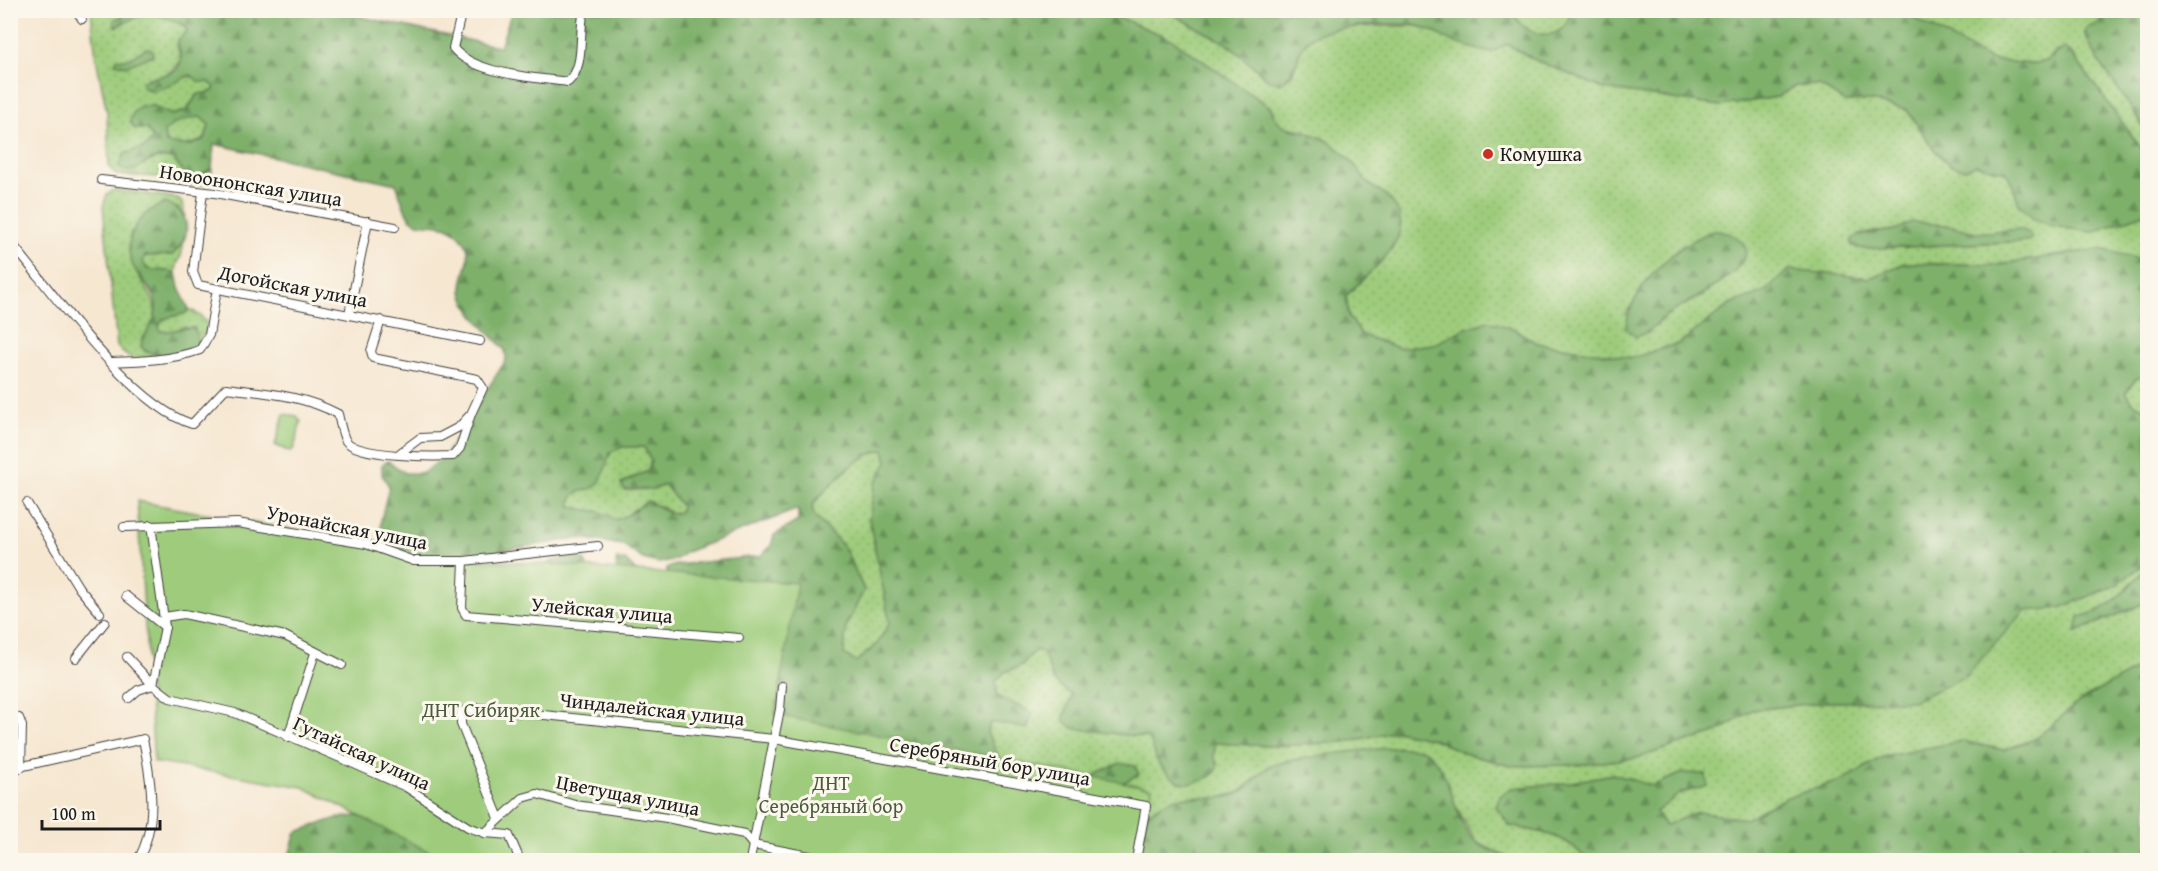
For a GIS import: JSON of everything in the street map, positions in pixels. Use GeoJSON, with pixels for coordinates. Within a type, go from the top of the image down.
{"type":"FeatureCollection","features":[{"type":"Feature","properties":{"kind":"street"},"geometry":{"type":"LineString","coordinates":[[76,10],[82,19]]}},
{"type":"Feature","properties":{"kind":"street"},"geometry":{"type":"LineString","coordinates":[[462,10],[453,48],[457,53],[484,67],[568,82],[579,66],[579,41],[584,10]]}},
{"type":"Feature","properties":{"kind":"street","name":"Новоононская улица"},"geometry":{"type":"LineString","coordinates":[[101,180],[203,192],[394,227]]}},
{"type":"Feature","properties":{"kind":"street","name":"Догойская улица"},"geometry":{"type":"LineString","coordinates":[[203,192],[193,272],[198,285],[480,341]]}},
{"type":"Feature","properties":{"kind":"street"},"geometry":{"type":"LineString","coordinates":[[10,193],[12,245],[111,362],[145,397],[175,419],[192,424],[226,388],[288,396],[318,403],[338,414],[346,441],[358,450],[430,457],[453,456],[460,448],[471,414]]}},
{"type":"Feature","properties":{"kind":"street"},"geometry":{"type":"LineString","coordinates":[[348,314],[368,221]]}},
{"type":"Feature","properties":{"kind":"street"},"geometry":{"type":"LineString","coordinates":[[111,362],[151,361],[200,350],[209,335],[217,289]]}},
{"type":"Feature","properties":{"kind":"street","name":"Догойская улица"},"geometry":{"type":"LineString","coordinates":[[381,320],[371,351],[373,358],[477,380],[483,388],[471,414],[459,427],[440,437],[420,438],[400,453]]}},
{"type":"Feature","properties":{"kind":"street"},"geometry":{"type":"LineString","coordinates":[[27,503],[79,588],[100,613]]}},
{"type":"Feature","properties":{"kind":"street","name":"Уронайская улица"},"geometry":{"type":"LineString","coordinates":[[124,527],[237,523],[366,544],[414,561],[464,561],[598,546]]}},
{"type":"Feature","properties":{"kind":"street"},"geometry":{"type":"LineString","coordinates":[[151,525],[165,627],[153,685]]}},
{"type":"Feature","properties":{"kind":"street","name":"Улейская улица"},"geometry":{"type":"LineString","coordinates":[[464,561],[463,612],[466,615],[739,638]]}},
{"type":"Feature","properties":{"kind":"street"},"geometry":{"type":"LineString","coordinates":[[126,596],[165,627]]}},
{"type":"Feature","properties":{"kind":"street"},"geometry":{"type":"LineString","coordinates":[[164,617],[184,614],[285,636],[342,665]]}},
{"type":"Feature","properties":{"kind":"street"},"geometry":{"type":"LineString","coordinates":[[76,658],[105,622]]}},
{"type":"Feature","properties":{"kind":"street"},"geometry":{"type":"LineString","coordinates":[[288,737],[315,652]]}},
{"type":"Feature","properties":{"kind":"street"},"geometry":{"type":"LineString","coordinates":[[127,657],[153,685]]}},
{"type":"Feature","properties":{"kind":"street"},"geometry":{"type":"LineString","coordinates":[[129,698],[138,690],[153,685]]}},
{"type":"Feature","properties":{"kind":"street","name":"Гутайская улица"},"geometry":{"type":"LineString","coordinates":[[153,685],[170,698],[235,713],[406,787],[468,827],[485,833],[509,835],[520,861]]}},
{"type":"Feature","properties":{"kind":"street"},"geometry":{"type":"LineString","coordinates":[[750,861],[782,686]]}},
{"type":"Feature","properties":{"kind":"street","name":"Чиндалейская улица"},"geometry":{"type":"LineString","coordinates":[[499,818],[461,724],[461,712],[477,708],[774,739]]}},
{"type":"Feature","properties":{"kind":"street"},"geometry":{"type":"LineString","coordinates":[[10,715],[19,718],[22,726],[21,768]]}},
{"type":"Feature","properties":{"kind":"street"},"geometry":{"type":"LineString","coordinates":[[10,769],[141,739],[151,779],[152,816],[146,847],[138,861]]}},
{"type":"Feature","properties":{"kind":"street","name":"Серебряный бор улица"},"geometry":{"type":"LineString","coordinates":[[774,739],[1146,806],[1136,861]]}},
{"type":"Feature","properties":{"kind":"street","name":"Цветущая улица"},"geometry":{"type":"LineString","coordinates":[[485,833],[523,798],[537,794],[575,806],[667,818],[744,834],[753,844]]}},
{"type":"Feature","properties":{"kind":"street"},"geometry":{"type":"LineString","coordinates":[[753,844],[830,861]]}},
{"type":"Feature","properties":{"kind":"green space"},"geometry":{"type":"Polygon","coordinates":[[[91,11],[132,11],[125,13],[117,27],[137,16],[151,14],[165,17],[181,24],[186,29],[187,31],[177,44],[181,60],[178,65],[167,74],[147,78],[192,77],[215,87],[213,91],[197,95],[186,111],[171,115],[153,106],[147,129],[153,139],[146,147],[124,154],[148,162],[157,158],[172,158],[188,177],[206,173],[212,168],[211,183],[186,186],[160,177],[117,175],[109,167],[107,112],[96,58],[91,11]]]}},
{"type":"Feature","properties":{"kind":"green space","name":"ДНТ Серебряный бор"},"geometry":{"type":"Polygon","coordinates":[[[132,11],[335,11],[500,47],[512,11],[1109,11],[1171,39],[1271,108],[1279,122],[1285,126],[1331,143],[1356,166],[1366,181],[1387,196],[1397,210],[1401,224],[1398,237],[1380,263],[1346,296],[1349,317],[1362,335],[1399,348],[1435,344],[1466,328],[1489,321],[1514,329],[1537,343],[1632,358],[1680,343],[1730,304],[1764,292],[1789,270],[1870,278],[1905,263],[1997,265],[2100,249],[2143,260],[2148,262],[2147,372],[2135,380],[2126,392],[2132,402],[2147,411],[2147,562],[2114,586],[2060,608],[2025,611],[1965,677],[1913,701],[1825,702],[1752,710],[1718,732],[1637,758],[1576,765],[1510,766],[1464,753],[1434,739],[1396,731],[1345,742],[1273,746],[1215,743],[1214,758],[1218,764],[1215,773],[1199,782],[1185,783],[1172,777],[1159,764],[1149,738],[1073,728],[1063,720],[1072,695],[1054,680],[1042,652],[1035,650],[1022,665],[1005,672],[996,681],[997,696],[1033,713],[1027,729],[991,722],[987,732],[1001,762],[1085,780],[1120,763],[1135,766],[1139,774],[1082,805],[1123,832],[1168,801],[1186,797],[1231,796],[1240,792],[1271,766],[1349,752],[1414,748],[1425,751],[1434,758],[1441,769],[1468,833],[1476,842],[1489,850],[1513,860],[722,860],[532,574],[556,560],[576,558],[584,559],[589,572],[623,582],[616,566],[616,559],[625,560],[642,577],[666,578],[667,568],[676,565],[761,556],[771,546],[774,535],[798,521],[798,509],[686,552],[675,560],[658,563],[643,559],[623,545],[581,538],[424,563],[394,553],[381,542],[381,520],[389,486],[382,475],[382,465],[388,461],[405,473],[423,473],[444,457],[506,360],[505,350],[478,321],[463,296],[462,282],[468,254],[465,243],[450,228],[421,224],[410,218],[396,184],[214,144],[212,168],[198,177],[188,177],[172,158],[157,158],[129,171],[119,167],[124,154],[146,147],[153,139],[147,129],[135,129],[130,122],[133,113],[141,106],[153,106],[171,115],[186,111],[197,95],[213,91],[215,87],[209,82],[199,82],[191,75],[161,89],[148,90],[142,87],[142,82],[170,73],[179,65],[181,59],[178,40],[187,31],[185,26],[150,15],[135,18],[115,27],[114,20],[132,11]],[[200,117],[180,121],[168,128],[164,132],[166,143],[189,146],[205,139],[209,125],[200,117]],[[622,447],[611,452],[598,484],[574,495],[570,505],[608,515],[615,520],[628,515],[648,501],[672,514],[680,512],[681,506],[665,485],[654,489],[625,490],[621,484],[648,471],[651,461],[644,447],[622,447]],[[884,450],[875,452],[845,472],[812,506],[814,516],[844,547],[864,590],[846,626],[844,654],[856,662],[877,644],[890,623],[869,519],[875,484],[887,462],[884,450]]]}},
{"type":"Feature","properties":{"kind":"green space"},"geometry":{"type":"Polygon","coordinates":[[[1109,11],[1167,11],[1229,45],[1270,81],[1281,83],[1292,75],[1303,44],[1315,35],[1330,29],[1421,26],[1457,43],[1507,44],[1533,59],[1604,89],[1721,106],[1777,97],[1795,86],[1819,85],[1845,102],[1871,101],[1907,110],[1936,152],[1951,166],[1966,169],[1976,164],[2006,172],[2019,204],[2092,232],[2147,213],[2147,262],[2100,249],[1997,265],[1905,263],[1870,278],[1789,270],[1764,292],[1730,304],[1680,343],[1632,358],[1537,343],[1514,329],[1466,328],[1435,344],[1399,348],[1362,335],[1349,317],[1346,296],[1363,278],[1388,197],[1366,183],[1354,164],[1305,130],[1282,127],[1275,121],[1271,108],[1171,39],[1109,11]],[[1946,225],[1859,234],[1864,249],[2027,241],[2020,229],[1979,233],[1946,225]],[[1682,246],[1650,278],[1626,314],[1647,334],[1668,314],[1704,295],[1682,246]]]}},
{"type":"Feature","properties":{"kind":"green space"},"geometry":{"type":"Polygon","coordinates":[[[1167,11],[1513,11],[1525,28],[1544,35],[1561,30],[1571,11],[1901,11],[1991,60],[2030,64],[2047,61],[2064,48],[2071,53],[2147,156],[2147,213],[2092,232],[2052,226],[2034,219],[2019,204],[2006,172],[1976,164],[1966,169],[1951,166],[1936,152],[1907,110],[1871,101],[1845,102],[1819,85],[1795,86],[1777,97],[1721,106],[1604,89],[1533,59],[1507,44],[1491,53],[1456,43],[1422,27],[1400,24],[1350,27],[1322,32],[1307,41],[1292,71],[1281,83],[1270,81],[1229,45],[1167,11]]]}},
{"type":"Feature","properties":{"kind":"green space"},"geometry":{"type":"Polygon","coordinates":[[[1513,11],[1571,11],[1561,30],[1544,35],[1525,28],[1513,11]]]}},
{"type":"Feature","properties":{"kind":"green space"},"geometry":{"type":"Polygon","coordinates":[[[1901,11],[2104,11],[2100,24],[2088,27],[2147,132],[2147,156],[2071,53],[2057,51],[2047,61],[2030,64],[1991,60],[1901,11]]]}},
{"type":"Feature","properties":{"kind":"green space"},"geometry":{"type":"Polygon","coordinates":[[[2104,11],[2147,11],[2147,132],[2099,61],[2084,33],[2088,27],[2100,24],[2104,11]]]}},
{"type":"Feature","properties":{"kind":"green space"},"geometry":{"type":"Polygon","coordinates":[[[146,48],[153,50],[153,55],[127,66],[115,63],[117,59],[129,59],[146,48]]]}},
{"type":"Feature","properties":{"kind":"green space"},"geometry":{"type":"Polygon","coordinates":[[[200,117],[209,125],[205,139],[189,145],[177,146],[163,138],[164,131],[180,119],[200,117]]]}},
{"type":"Feature","properties":{"kind":"green space"},"geometry":{"type":"Polygon","coordinates":[[[114,190],[178,198],[182,203],[185,217],[178,208],[131,232],[130,237],[131,260],[151,296],[156,312],[150,330],[141,340],[145,352],[161,354],[142,358],[131,357],[117,346],[103,207],[107,194],[114,190]]]}},
{"type":"Feature","properties":{"kind":"green space"},"geometry":{"type":"Polygon","coordinates":[[[167,203],[175,207],[185,219],[186,234],[179,248],[172,255],[145,256],[143,261],[146,268],[176,273],[179,288],[189,309],[186,313],[163,319],[159,327],[160,331],[194,328],[197,334],[197,345],[176,353],[160,354],[146,351],[141,347],[156,307],[151,291],[134,268],[129,247],[134,228],[140,220],[157,207],[167,203]]]}},
{"type":"Feature","properties":{"kind":"green space"},"geometry":{"type":"Polygon","coordinates":[[[1911,222],[1946,225],[1979,233],[2020,229],[2029,233],[2032,238],[2027,241],[1864,249],[1852,246],[1852,239],[1859,235],[1895,230],[1911,222]]]}},
{"type":"Feature","properties":{"kind":"green space"},"geometry":{"type":"Polygon","coordinates":[[[1718,230],[1738,239],[1746,250],[1742,262],[1732,274],[1699,297],[1670,313],[1641,335],[1636,337],[1626,329],[1636,298],[1658,268],[1688,243],[1718,230]]]}},
{"type":"Feature","properties":{"kind":"green space"},"geometry":{"type":"Polygon","coordinates":[[[183,242],[176,273],[145,268],[143,261],[145,256],[172,255],[183,242]]]}},
{"type":"Feature","properties":{"kind":"green space"},"geometry":{"type":"Polygon","coordinates":[[[189,309],[201,316],[207,328],[197,345],[197,334],[185,327],[168,332],[160,331],[159,327],[163,319],[186,313],[189,309]]]}},
{"type":"Feature","properties":{"kind":"green space"},"geometry":{"type":"Polygon","coordinates":[[[2147,372],[2147,411],[2132,402],[2126,392],[2135,380],[2147,372]]]}},
{"type":"Feature","properties":{"kind":"green space"},"geometry":{"type":"Polygon","coordinates":[[[284,414],[297,416],[301,422],[294,448],[290,452],[275,445],[284,414]]]}},
{"type":"Feature","properties":{"kind":"green space"},"geometry":{"type":"Polygon","coordinates":[[[622,447],[644,447],[651,461],[648,471],[621,483],[625,490],[654,489],[665,485],[681,506],[680,512],[672,514],[661,506],[634,509],[628,515],[615,520],[596,511],[570,505],[576,493],[589,489],[611,452],[622,447]]]}},
{"type":"Feature","properties":{"kind":"green space"},"geometry":{"type":"Polygon","coordinates":[[[885,450],[887,462],[875,484],[881,572],[890,623],[877,644],[856,662],[844,654],[846,626],[864,589],[844,547],[814,516],[812,506],[835,480],[855,464],[875,452],[885,450]]]}},
{"type":"Feature","properties":{"kind":"green space","name":"ДНТ Сибиряк"},"geometry":{"type":"Polygon","coordinates":[[[137,501],[432,556],[797,583],[775,715],[1152,788],[1137,860],[445,860],[303,787],[154,762],[137,501]]]}},
{"type":"Feature","properties":{"kind":"green space"},"geometry":{"type":"Polygon","coordinates":[[[2147,562],[2147,569],[2110,604],[2092,614],[2080,617],[2077,632],[2147,602],[2147,663],[2081,700],[2035,739],[2004,750],[1961,741],[1883,757],[1843,780],[1785,798],[1746,819],[1697,812],[1665,826],[1655,812],[1681,793],[1707,786],[1683,773],[1652,786],[1613,774],[1567,783],[1510,826],[1542,832],[1562,840],[1571,845],[1586,860],[1513,860],[1476,842],[1455,805],[1441,769],[1400,747],[1290,760],[1268,767],[1240,792],[1213,800],[1196,796],[1123,832],[1030,815],[1138,775],[1135,766],[1085,780],[1001,762],[986,732],[991,722],[1032,713],[997,696],[996,681],[1005,672],[1022,665],[1035,650],[1043,652],[1054,680],[1072,695],[1063,720],[1073,728],[1150,738],[1157,753],[1214,758],[1215,743],[1273,746],[1345,742],[1396,731],[1434,739],[1464,753],[1510,766],[1576,765],[1637,758],[1718,732],[1752,710],[1825,702],[1913,701],[2002,636],[2025,611],[2060,608],[2114,586],[2147,562]]]}},
{"type":"Feature","properties":{"kind":"green space"},"geometry":{"type":"Polygon","coordinates":[[[2147,569],[2147,602],[2076,632],[2079,617],[2091,614],[2110,604],[2147,569]]]}},
{"type":"Feature","properties":{"kind":"green space"},"geometry":{"type":"Polygon","coordinates":[[[2147,663],[2147,860],[1586,860],[1571,845],[1562,840],[1542,832],[1510,826],[1496,807],[1500,796],[1512,788],[1567,783],[1613,774],[1652,786],[1683,773],[1706,774],[1707,786],[1681,793],[1656,812],[1665,826],[1697,812],[1746,819],[1785,798],[1843,780],[1883,757],[1962,741],[2004,750],[2035,739],[2081,700],[2147,663]]]}},
{"type":"Feature","properties":{"kind":"green space"},"geometry":{"type":"Polygon","coordinates":[[[357,816],[402,830],[449,860],[292,860],[290,852],[296,832],[337,818],[357,816]]]}},
{"type":"Feature","properties":{"kind":"place","name":"Комушка"},"geometry":{"type":"Point","coordinates":[1488,154]}}]}
